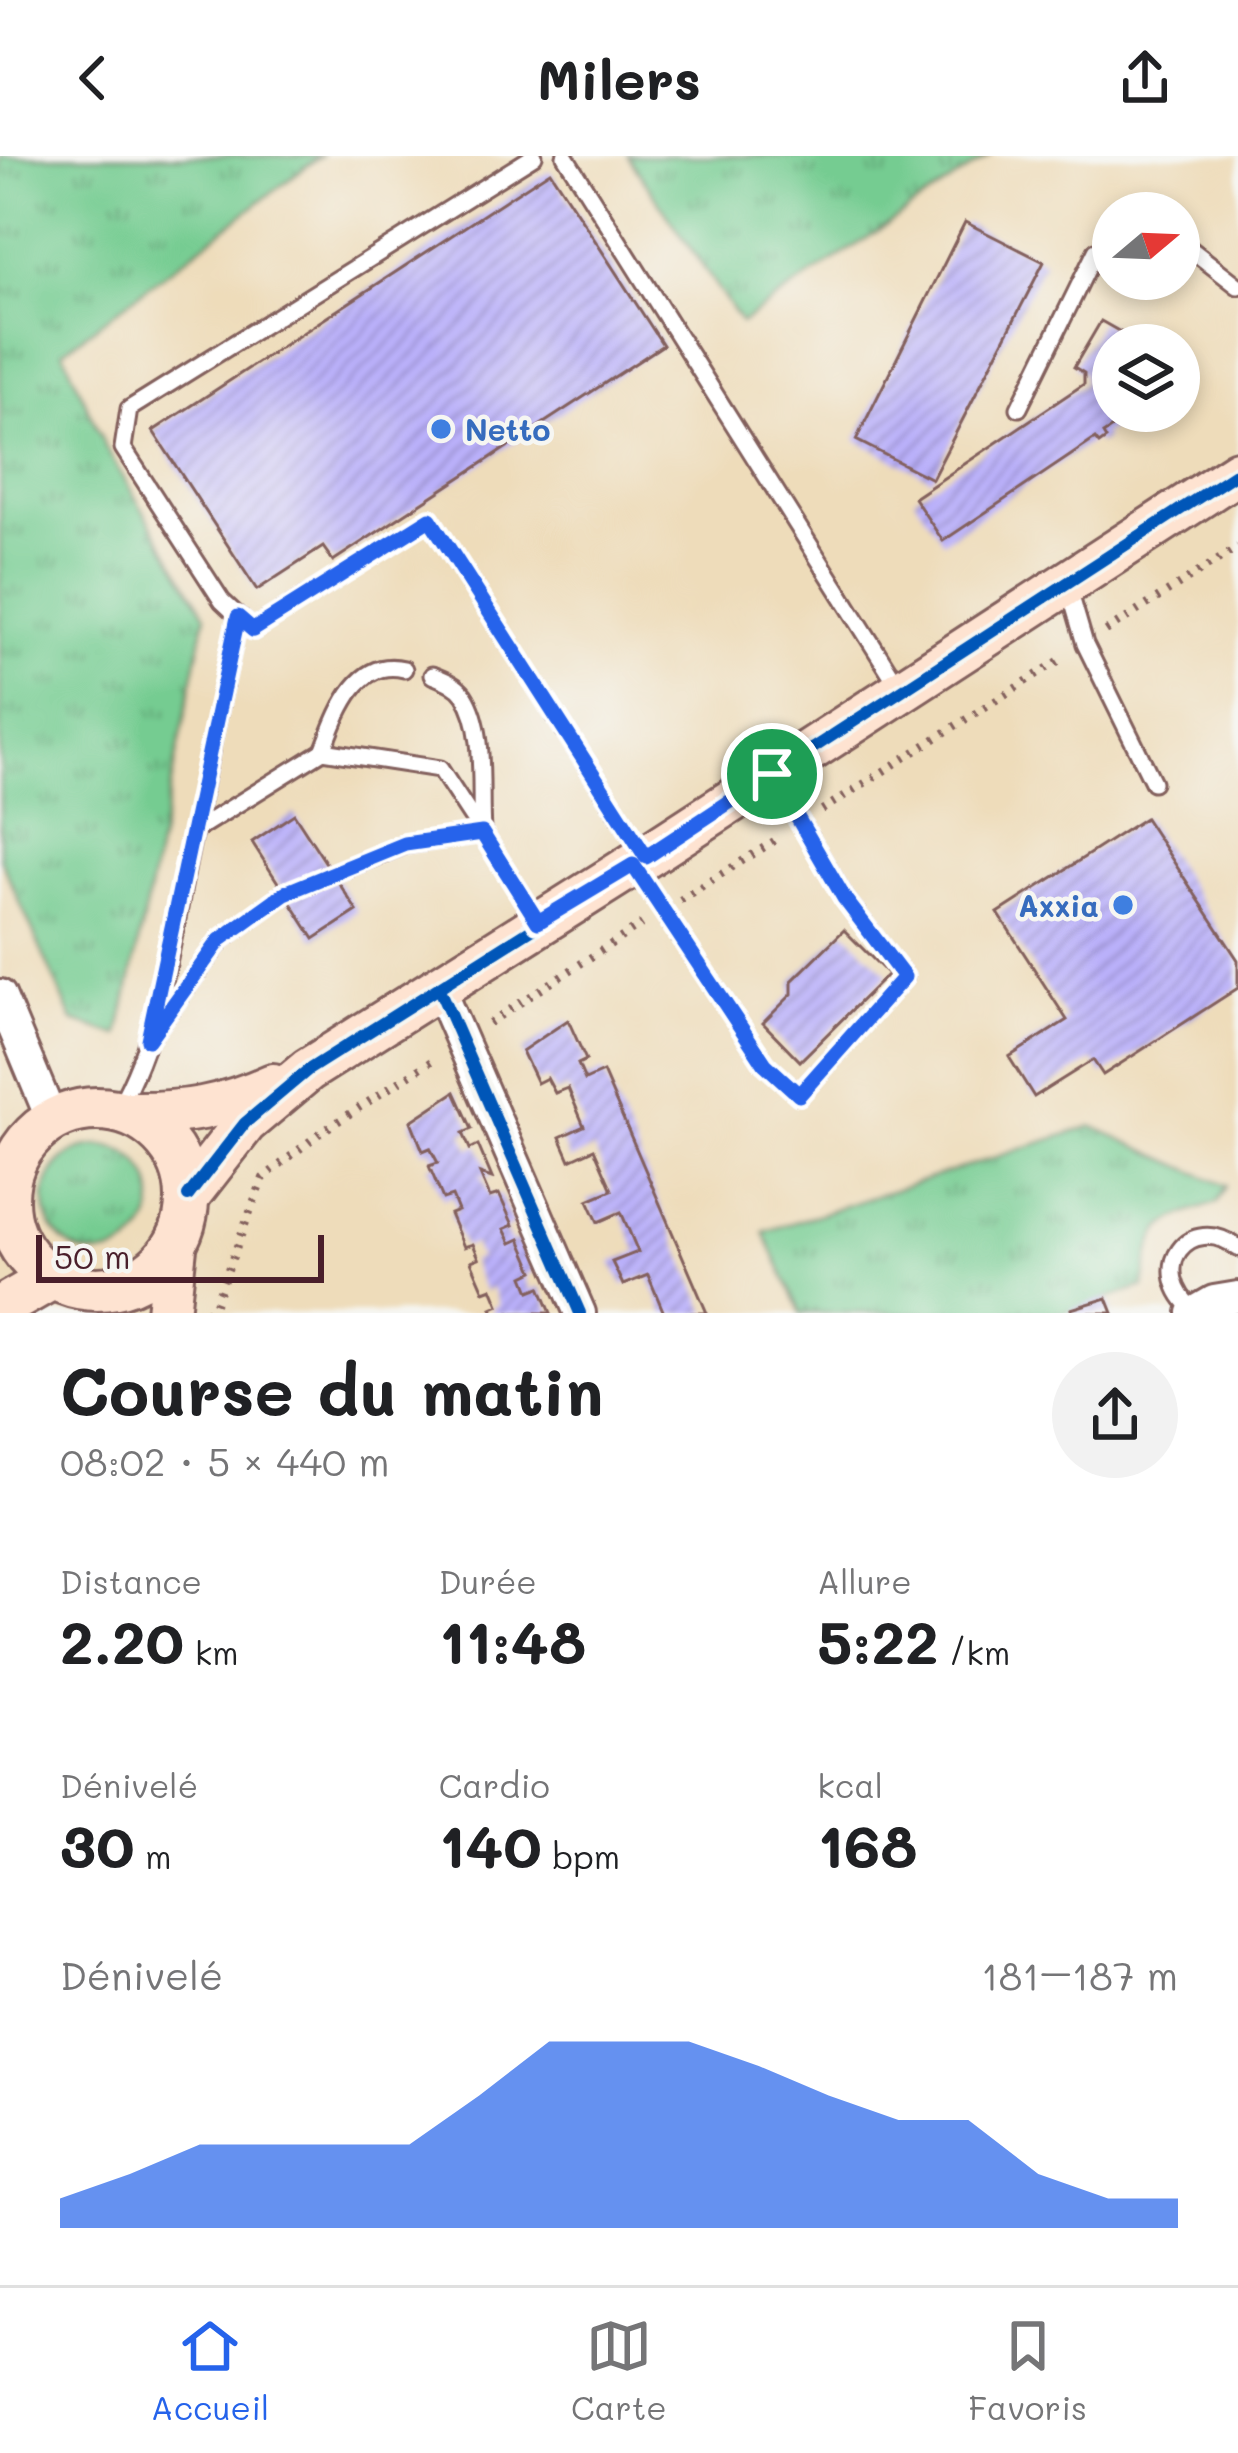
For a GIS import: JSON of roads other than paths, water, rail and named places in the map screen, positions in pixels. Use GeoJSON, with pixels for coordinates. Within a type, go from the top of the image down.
{"type":"FeatureCollection","features":[{"type":"Feature","properties":{"kind":"street"},"geometry":{"type":"LineString","coordinates":[[188,1196],[245,1123],[308,1070],[1238,472]]}},
{"type":"Feature","properties":{"kind":"street"},"geometry":{"type":"LineString","coordinates":[[439,988],[580,1313]]}},
{"type":"Feature","properties":{"kind":"street"},"geometry":{"type":"LineString","coordinates":[[0,995],[52,1120]]}},
{"type":"Feature","properties":{"kind":"street"},"geometry":{"type":"LineString","coordinates":[[114,1313],[24,1251],[4,1222],[15,1161],[30,1138],[52,1120],[72,1112],[185,1114],[232,1103],[308,1070]]}},
{"type":"Feature","properties":{"kind":"street"},"geometry":{"type":"LineString","coordinates":[[122,1112],[152,1126],[171,1145],[183,1169],[188,1196],[175,1247],[168,1313]]}},
{"type":"Feature","properties":{"kind":"street"},"geometry":{"type":"LineString","coordinates":[[0,1308],[65,1282],[105,1289],[133,1283],[175,1247]]}},
{"type":"Feature","properties":{"kind":"street"},"geometry":{"type":"LineString","coordinates":[[1194,1312],[1214,1300],[1238,1297]]}},
{"type":"Feature","properties":{"kind":"lane"},"geometry":{"type":"LineString","coordinates":[[534,156],[129,409],[123,448],[222,602],[253,630],[430,519],[765,1064],[799,1095],[904,977],[844,898],[772,774]]}},
{"type":"Feature","properties":{"kind":"lane"},"geometry":{"type":"LineString","coordinates":[[565,156],[901,690]]}},
{"type":"Feature","properties":{"kind":"lane"},"geometry":{"type":"LineString","coordinates":[[1200,256],[1238,286]]}},
{"type":"Feature","properties":{"kind":"lane"},"geometry":{"type":"LineString","coordinates":[[1019,408],[1092,259]]}},
{"type":"Feature","properties":{"kind":"lane"},"geometry":{"type":"LineString","coordinates":[[1067,583],[1085,644],[1153,782]]}},
{"type":"Feature","properties":{"kind":"lane"},"geometry":{"type":"LineString","coordinates":[[122,1112],[148,1040],[238,617]]}},
{"type":"Feature","properties":{"kind":"lane"},"geometry":{"type":"LineString","coordinates":[[194,831],[323,751],[346,694],[365,676],[389,665],[404,669]]}},
{"type":"Feature","properties":{"kind":"lane"},"geometry":{"type":"LineString","coordinates":[[431,675],[452,683],[465,696],[476,728],[482,833]]}},
{"type":"Feature","properties":{"kind":"lane"},"geometry":{"type":"LineString","coordinates":[[323,751],[440,769],[538,922]]}},
{"type":"Feature","properties":{"kind":"lane"},"geometry":{"type":"LineString","coordinates":[[148,1040],[220,940],[285,893],[405,844],[482,833]]}},
{"type":"Feature","properties":{"kind":"lane"},"geometry":{"type":"LineString","coordinates":[[1194,1312],[1177,1296],[1171,1272],[1178,1250],[1199,1236],[1222,1236],[1238,1248]]}},
{"type":"Feature","properties":{"kind":"place","name":"Netto"},"geometry":{"type":"Point","coordinates":[441,429]}},
{"type":"Feature","properties":{"kind":"place","name":"Axxia"},"geometry":{"type":"Point","coordinates":[1123,905]}}]}
